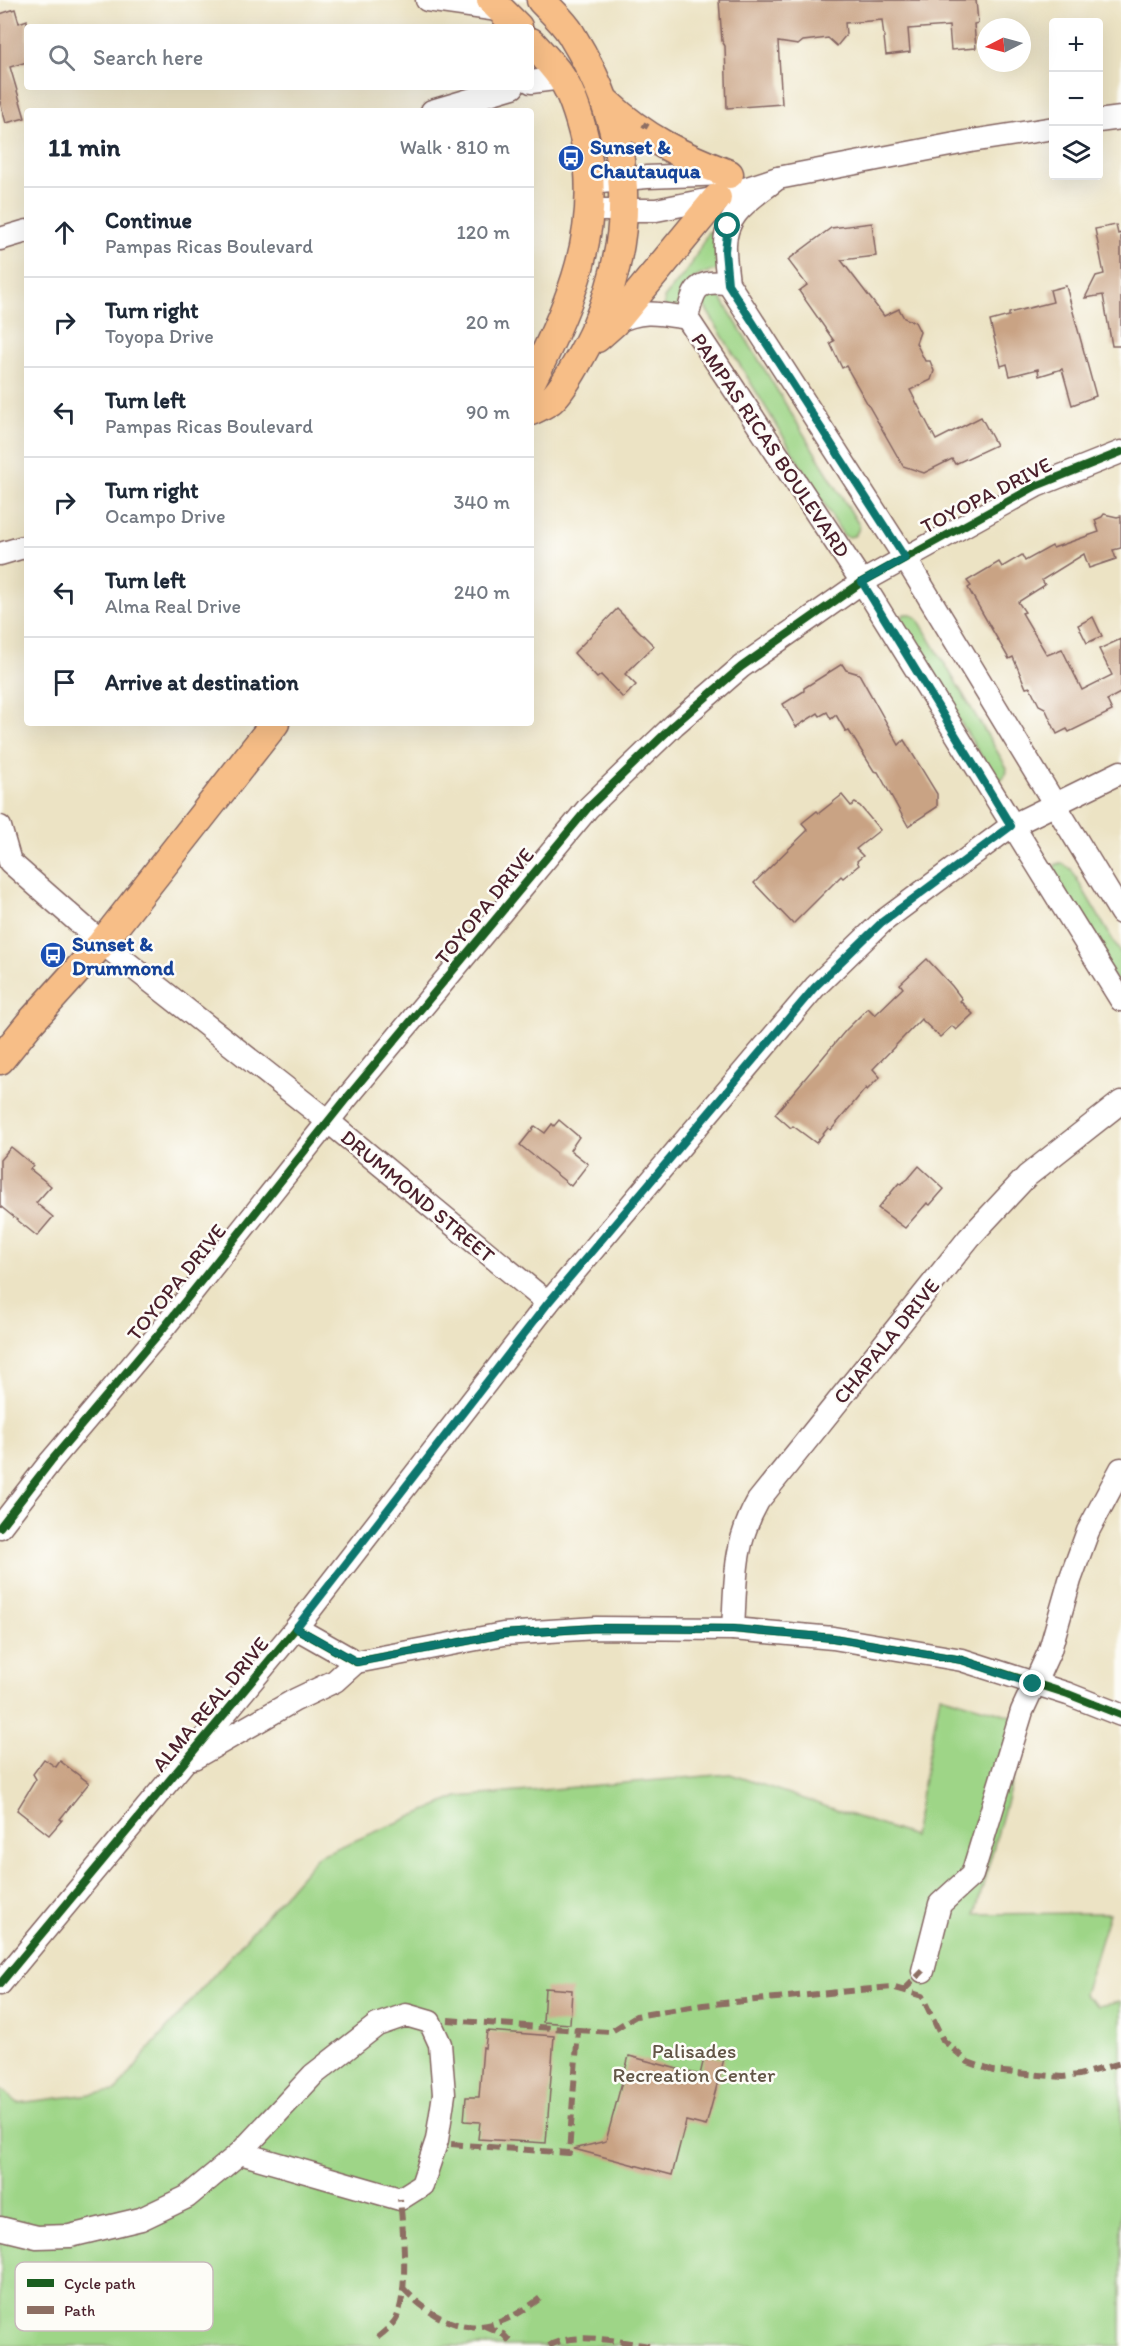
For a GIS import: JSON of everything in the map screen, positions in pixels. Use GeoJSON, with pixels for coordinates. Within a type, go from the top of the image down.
{"type":"FeatureCollection","features":[{"type":"Feature","properties":{"kind":"main road"},"geometry":{"type":"LineString","coordinates":[[534,409],[552,399],[587,347],[606,302],[616,270],[624,223],[618,146],[607,103],[571,32],[541,0]]}},
{"type":"Feature","properties":{"kind":"main road"},"geometry":{"type":"LineString","coordinates":[[534,45],[562,78],[580,120],[588,156],[589,196],[588,230],[577,279],[548,349],[534,376]]}},
{"type":"Feature","properties":{"kind":"main road"},"geometry":{"type":"LineString","coordinates":[[587,347],[614,323],[723,186],[680,155],[629,124],[607,103]]}},
{"type":"Feature","properties":{"kind":"main road"},"geometry":{"type":"LineString","coordinates":[[0,1060],[102,943],[273,726]]}},
{"type":"Feature","properties":{"kind":"street"},"geometry":{"type":"LineString","coordinates":[[427,0],[505,13]]}},
{"type":"Feature","properties":{"kind":"street"},"geometry":{"type":"LineString","coordinates":[[534,82],[562,78]]}},
{"type":"Feature","properties":{"kind":"street"},"geometry":{"type":"LineString","coordinates":[[442,108],[503,90]]}},
{"type":"Feature","properties":{"kind":"street"},"geometry":{"type":"LineString","coordinates":[[1103,120],[1121,118]]}},
{"type":"Feature","properties":{"kind":"street"},"geometry":{"type":"LineString","coordinates":[[589,196],[624,208],[656,210],[723,186],[1049,129]]}},
{"type":"Feature","properties":{"kind":"street"},"geometry":{"type":"LineString","coordinates":[[778,178],[735,213],[728,226],[725,251],[728,284],[905,558],[1121,913]]}},
{"type":"Feature","properties":{"kind":"street"},"geometry":{"type":"LineString","coordinates":[[589,196],[622,179],[723,186]]}},
{"type":"Feature","properties":{"kind":"street"},"geometry":{"type":"LineString","coordinates":[[0,239],[24,232]]}},
{"type":"Feature","properties":{"kind":"street","name":"PAMPAS RICAS BOULEVARD"},"geometry":{"type":"LineString","coordinates":[[728,284],[710,282],[699,285],[692,294],[687,318],[862,582],[1011,826],[1121,1000]]}},
{"type":"Feature","properties":{"kind":"street","name":"PAMPAS RICAS BOULEVARD"},"geometry":{"type":"LineString","coordinates":[[614,323],[640,313],[653,312],[687,318]]}},
{"type":"Feature","properties":{"kind":"street","name":"TOYOPA DRIVE"},"geometry":{"type":"LineString","coordinates":[[0,1527],[51,1461],[162,1330],[329,1122],[588,808],[674,725],[741,667],[862,582],[1036,486],[1121,452]]}},
{"type":"Feature","properties":{"kind":"street"},"geometry":{"type":"LineString","coordinates":[[0,554],[24,547]]}},
{"type":"Feature","properties":{"kind":"street"},"geometry":{"type":"LineString","coordinates":[[296,1628],[548,1303],[815,987],[882,922],[1011,826],[1121,772]]}},
{"type":"Feature","properties":{"kind":"street","name":"DRUMMOND STREET"},"geometry":{"type":"LineString","coordinates":[[0,827],[5,863],[102,943],[329,1122],[548,1303]]}},
{"type":"Feature","properties":{"kind":"street","name":"CHAPALA DRIVE"},"geometry":{"type":"LineString","coordinates":[[734,1629],[738,1552],[748,1519],[758,1501],[969,1238],[1027,1176],[1121,1102]]}},
{"type":"Feature","properties":{"kind":"street"},"geometry":{"type":"LineString","coordinates":[[923,1971],[940,1904],[972,1875],[1022,1711],[1050,1650],[1070,1580],[1088,1531],[1121,1469]]}},
{"type":"Feature","properties":{"kind":"street","name":"ALMA REAL DRIVE"},"geometry":{"type":"LineString","coordinates":[[0,1984],[296,1628],[357,1662]]}},
{"type":"Feature","properties":{"kind":"street"},"geometry":{"type":"LineString","coordinates":[[183,1765],[295,1700],[335,1681],[357,1662],[503,1634],[596,1628],[734,1629],[833,1638],[962,1660],[1068,1694],[1121,1715]]}},
{"type":"Feature","properties":{"kind":"street"},"geometry":{"type":"LineString","coordinates":[[0,2228],[37,2237],[70,2236],[141,2219],[187,2197],[240,2153],[313,2075],[377,2025],[406,2015],[430,2022],[440,2044],[444,2094],[437,2140],[422,2185],[410,2194],[400,2199],[240,2153]]}},
{"type":"Feature","properties":{"kind":"green space"},"geometry":{"type":"Polygon","coordinates":[[[708,232],[716,233],[719,270],[703,274],[690,282],[685,287],[679,301],[678,310],[665,308],[664,298],[691,265],[708,232]]]}},
{"type":"Feature","properties":{"kind":"green space"},"geometry":{"type":"Polygon","coordinates":[[[713,291],[720,296],[859,525],[854,536],[843,535],[703,304],[703,297],[713,291]]]}},
{"type":"Feature","properties":{"kind":"green space"},"geometry":{"type":"Polygon","coordinates":[[[904,614],[911,614],[918,619],[1007,768],[1002,779],[996,780],[902,628],[901,621],[904,614]]]}},
{"type":"Feature","properties":{"kind":"green space"},"geometry":{"type":"Polygon","coordinates":[[[1056,864],[1063,864],[1071,869],[1121,954],[1121,990],[1053,871],[1056,864]]]}},
{"type":"Feature","properties":{"kind":"green space","name":"Palisades Recreation Center"},"geometry":{"type":"Polygon","coordinates":[[[940,1695],[1029,1721],[975,1914],[1109,1913],[1084,1994],[1097,2006],[1121,2002],[1121,2346],[0,2346],[0,2088],[18,2103],[116,2091],[149,2049],[318,1856],[458,1797],[730,1774],[913,1836],[940,1695]]]}},
{"type":"Feature","properties":{"kind":"building"},"geometry":{"type":"Polygon","coordinates":[[[719,0],[976,0],[978,18],[977,23],[974,24],[976,48],[951,50],[949,26],[908,29],[910,52],[886,55],[882,20],[845,23],[846,35],[837,46],[828,38],[803,41],[798,45],[778,42],[782,104],[727,108],[725,46],[722,41],[719,0]]]}},
{"type":"Feature","properties":{"kind":"building"},"geometry":{"type":"Polygon","coordinates":[[[15,9],[19,23],[27,20],[27,24],[24,24],[24,63],[10,67],[24,118],[6,123],[0,102],[0,14],[15,9]]]}},
{"type":"Feature","properties":{"kind":"building"},"geometry":{"type":"Polygon","coordinates":[[[872,223],[876,256],[841,260],[884,316],[899,309],[904,318],[915,322],[920,332],[916,343],[925,361],[930,361],[934,371],[931,380],[910,390],[936,440],[981,417],[996,445],[955,464],[952,459],[924,473],[903,466],[846,366],[842,368],[830,343],[834,341],[799,291],[807,285],[788,260],[831,228],[872,223]]]}},
{"type":"Feature","properties":{"kind":"building"},"geometry":{"type":"Polygon","coordinates":[[[1116,225],[1118,234],[1121,233],[1121,346],[1112,346],[1103,295],[1085,298],[1096,276],[1104,274],[1095,229],[1116,225]]]}},
{"type":"Feature","properties":{"kind":"building"},"geometry":{"type":"Polygon","coordinates":[[[1066,286],[1096,396],[1072,405],[1062,369],[1039,376],[1038,369],[1010,376],[1007,364],[1001,366],[990,321],[1009,316],[1009,313],[1053,302],[1050,290],[1066,286]]]}},
{"type":"Feature","properties":{"kind":"building"},"geometry":{"type":"Polygon","coordinates":[[[1104,514],[1121,516],[1121,548],[1113,550],[1116,559],[1089,568],[1084,554],[1042,580],[1045,585],[1018,602],[1047,655],[1062,649],[1082,690],[1112,675],[1099,649],[1121,639],[1121,695],[1120,693],[1107,700],[1112,711],[1069,732],[1067,729],[1057,734],[1045,708],[1039,705],[1030,687],[1026,688],[1013,657],[1009,659],[968,588],[971,586],[967,581],[999,562],[1002,567],[1022,555],[1025,561],[1052,546],[1053,548],[1099,532],[1095,520],[1104,514]]]}},
{"type":"Feature","properties":{"kind":"building"},"geometry":{"type":"Polygon","coordinates":[[[617,609],[654,646],[625,674],[636,685],[623,698],[601,675],[597,678],[574,653],[617,609]]]}},
{"type":"Feature","properties":{"kind":"building"},"geometry":{"type":"Polygon","coordinates":[[[1093,617],[1102,636],[1087,643],[1078,625],[1093,617]]]}},
{"type":"Feature","properties":{"kind":"building"},"geometry":{"type":"Polygon","coordinates":[[[842,664],[846,670],[859,674],[899,745],[904,740],[937,794],[937,807],[908,826],[878,772],[874,771],[836,715],[831,719],[827,712],[820,716],[818,713],[796,727],[783,704],[842,664]]]}},
{"type":"Feature","properties":{"kind":"building"},"geometry":{"type":"Polygon","coordinates":[[[842,795],[851,806],[855,803],[860,806],[880,830],[856,849],[863,856],[857,861],[859,865],[843,878],[841,876],[793,924],[754,883],[808,830],[802,823],[842,795]]]}},
{"type":"Feature","properties":{"kind":"building"},"geometry":{"type":"Polygon","coordinates":[[[927,959],[952,986],[962,999],[960,1001],[973,1014],[956,1030],[952,1026],[940,1037],[921,1019],[873,1069],[880,1077],[867,1090],[866,1088],[831,1130],[828,1128],[816,1143],[793,1126],[791,1128],[775,1114],[846,1030],[868,1008],[875,1015],[903,988],[900,984],[927,959]]]}},
{"type":"Feature","properties":{"kind":"building"},"geometry":{"type":"Polygon","coordinates":[[[559,1120],[579,1137],[570,1150],[588,1164],[571,1186],[520,1145],[535,1126],[545,1133],[552,1124],[554,1126],[559,1120]]]}},
{"type":"Feature","properties":{"kind":"building"},"geometry":{"type":"Polygon","coordinates":[[[11,1147],[33,1165],[30,1169],[51,1186],[36,1203],[53,1217],[37,1236],[0,1206],[0,1160],[11,1147]]]}},
{"type":"Feature","properties":{"kind":"building"},"geometry":{"type":"Polygon","coordinates":[[[919,1166],[944,1189],[930,1205],[927,1203],[905,1228],[878,1208],[899,1183],[908,1179],[919,1166]]]}},
{"type":"Feature","properties":{"kind":"building"},"geometry":{"type":"Polygon","coordinates":[[[44,1759],[56,1767],[60,1761],[89,1783],[49,1835],[17,1810],[36,1779],[33,1774],[44,1759]]]}},
{"type":"Feature","properties":{"kind":"building"},"geometry":{"type":"Polygon","coordinates":[[[545,1988],[572,1990],[570,2024],[543,2022],[545,1988]]]}},
{"type":"Feature","properties":{"kind":"building"},"geometry":{"type":"Polygon","coordinates":[[[487,2031],[554,2036],[546,2143],[478,2139],[480,2122],[464,2121],[466,2097],[479,2097],[483,2047],[485,2048],[487,2031]]]}},
{"type":"Feature","properties":{"kind":"building"},"geometry":{"type":"Polygon","coordinates":[[[705,2054],[724,2059],[706,2126],[686,2121],[672,2175],[574,2149],[606,2141],[629,2056],[700,2075],[705,2054]]]}},
{"type":"Feature","properties":{"kind":"marked path"},"geometry":{"type":"LineString","coordinates":[[644,128],[647,123]]}},
{"type":"Feature","properties":{"kind":"marked path"},"geometry":{"type":"LineString","coordinates":[[904,1990],[923,1971]]}},
{"type":"Feature","properties":{"kind":"marked path"},"geometry":{"type":"LineString","coordinates":[[578,2030],[610,2032],[636,2016],[703,2005],[892,1987],[922,1996],[943,2040],[968,2062],[993,2071],[1063,2077],[1079,2075],[1121,2063]]}},
{"type":"Feature","properties":{"kind":"marked path"},"geometry":{"type":"LineString","coordinates":[[448,2020],[578,2030],[569,2153],[450,2144]]}},
{"type":"Feature","properties":{"kind":"marked path"},"geometry":{"type":"LineString","coordinates":[[378,2337],[396,2320],[401,2305],[404,2259],[400,2199]]}},
{"type":"Feature","properties":{"kind":"marked path"},"geometry":{"type":"LineString","coordinates":[[403,2288],[420,2304],[438,2316],[455,2324],[472,2326],[489,2325],[507,2319],[544,2295]]}},
{"type":"Feature","properties":{"kind":"marked path"},"geometry":{"type":"LineString","coordinates":[[485,2326],[503,2334],[514,2346]]}},
{"type":"Feature","properties":{"kind":"marked path"},"geometry":{"type":"LineString","coordinates":[[549,2346],[571,2339],[584,2338],[649,2346]]}},
{"type":"Feature","properties":{"kind":"cycle path"},"geometry":{"type":"LineString","coordinates":[[0,1527],[51,1461],[162,1330],[346,1099],[588,808],[674,725],[741,667],[862,582],[1036,486],[1121,452]]}},
{"type":"Feature","properties":{"kind":"cycle path"},"geometry":{"type":"LineString","coordinates":[[0,1984],[296,1628],[356,1662],[503,1634],[596,1628],[733,1629],[833,1638],[962,1660],[1068,1694],[1121,1715]]}},
{"type":"Feature","properties":{"kind":"place","name":"Sunset & Chautauqua"},"geometry":{"type":"Point","coordinates":[571,158]}},
{"type":"Feature","properties":{"kind":"place","name":"Sunset & Drummond"},"geometry":{"type":"Point","coordinates":[53,955]}},
{"type":"Feature","properties":{"kind":"route"},"geometry":{"type":"LineString","coordinates":[[728,226],[725,251],[728,284],[905,558],[862,582],[1011,826],[882,922],[815,987],[548,1303],[296,1628],[357,1662],[503,1634],[596,1628],[734,1629],[833,1638],[962,1660],[1033,1684]]}}]}
